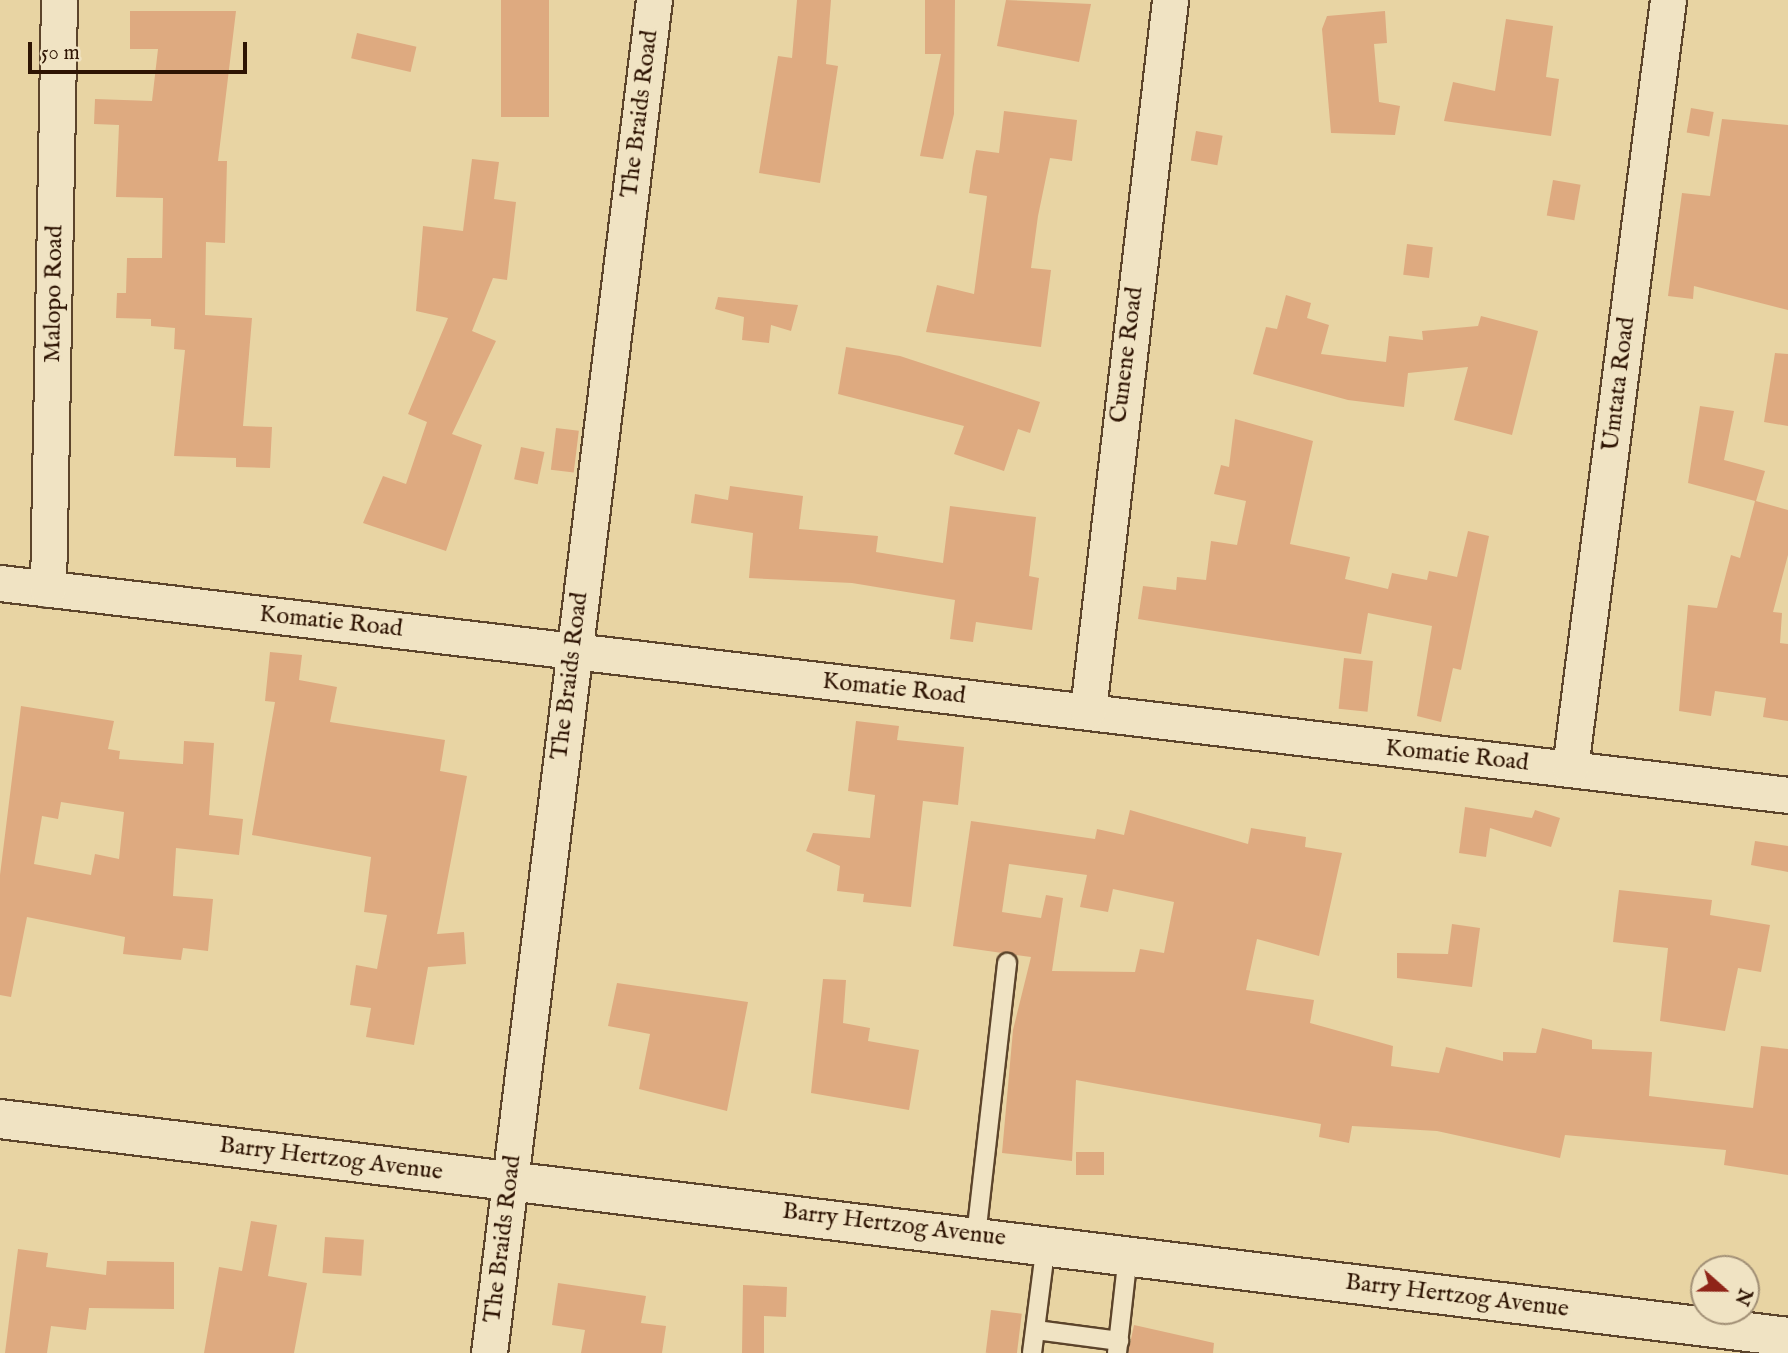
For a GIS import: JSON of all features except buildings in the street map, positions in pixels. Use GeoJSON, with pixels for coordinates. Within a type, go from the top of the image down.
{"type":"FeatureCollection","features":[{"type":"Feature","properties":{"kind":"main road","name":"Barry Hertzog Avenue"},"geometry":{"type":"LineString","coordinates":[[0,1119],[1046,1244],[1788,1337]]}},
{"type":"Feature","properties":{"kind":"street","name":"Malopo Road"},"geometry":{"type":"LineString","coordinates":[[48,589],[59,0]]}},
{"type":"Feature","properties":{"kind":"street","name":"The Braids Road"},"geometry":{"type":"LineString","coordinates":[[489,1353],[654,0]]}},
{"type":"Feature","properties":{"kind":"street","name":"Cunene Road"},"geometry":{"type":"LineString","coordinates":[[1087,710],[1170,0]]}},
{"type":"Feature","properties":{"kind":"street","name":"Umtata Road"},"geometry":{"type":"LineString","coordinates":[[1570,768],[1668,0]]}},
{"type":"Feature","properties":{"kind":"street","name":"Komatie Road"},"geometry":{"type":"LineString","coordinates":[[0,583],[1788,795]]}},
{"type":"Feature","properties":{"kind":"lane"},"geometry":{"type":"LineString","coordinates":[[976,1236],[1007,963]]}},
{"type":"Feature","properties":{"kind":"lane"},"geometry":{"type":"LineString","coordinates":[[1032,1353],[1046,1244]]}},
{"type":"Feature","properties":{"kind":"lane"},"geometry":{"type":"LineString","coordinates":[[1035,1331],[1118,1347],[1128,1255]]}}]}
